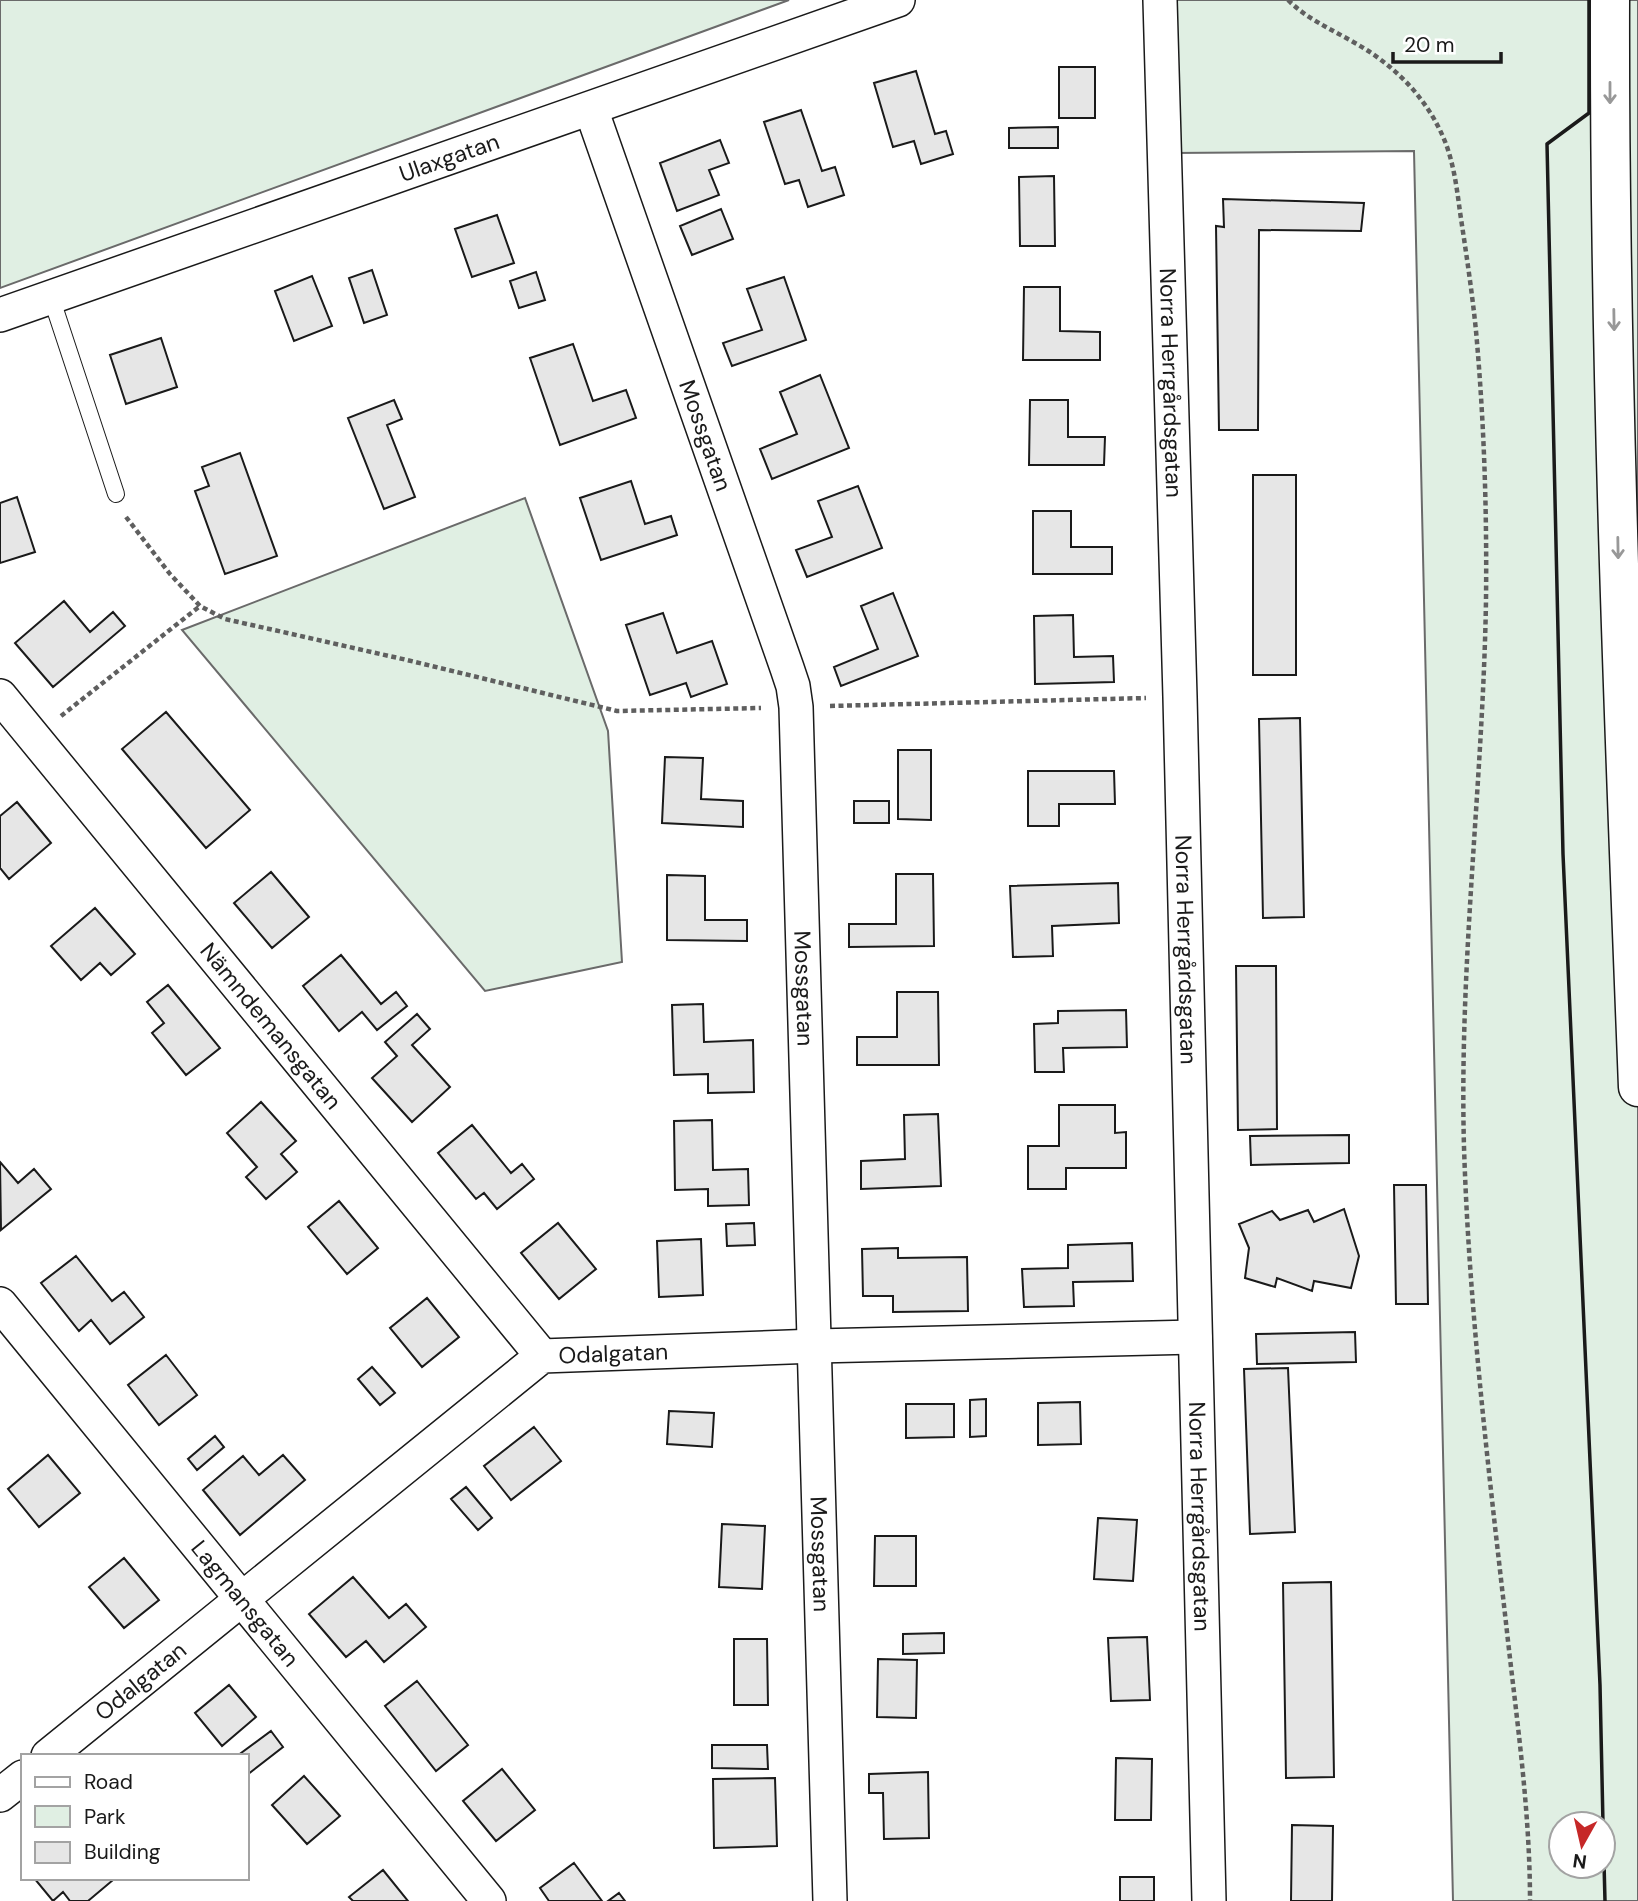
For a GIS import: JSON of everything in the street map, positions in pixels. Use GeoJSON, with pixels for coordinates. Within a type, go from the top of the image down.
{"type":"FeatureCollection","features":[{"type":"Feature","properties":{"kind":"highway"},"geometry":{"type":"LineString","coordinates":[[1610,0],[1619,582],[1638,1087]]}},
{"type":"Feature","properties":{"kind":"street","name":"Ulaxgatan"},"geometry":{"type":"LineString","coordinates":[[0,315],[898,0]]}},
{"type":"Feature","properties":{"kind":"street","name":"Norra Herrgårdsgatan"},"geometry":{"type":"LineString","coordinates":[[1160,0],[1209,1901]]}},
{"type":"Feature","properties":{"kind":"street","name":"Mossgatan"},"geometry":{"type":"LineString","coordinates":[[591,109],[790,677],[796,707],[830,1901]]}},
{"type":"Feature","properties":{"kind":"street","name":"Nämndemansgatan"},"geometry":{"type":"LineString","coordinates":[[0,696],[542,1356]]}},
{"type":"Feature","properties":{"kind":"street","name":"Lagmansgatan"},"geometry":{"type":"LineString","coordinates":[[0,1304],[489,1901]]}},
{"type":"Feature","properties":{"kind":"street","name":"Odalgatan"},"geometry":{"type":"LineString","coordinates":[[50,1754],[542,1356],[1195,1337]]}},
{"type":"Feature","properties":{"kind":"street"},"geometry":{"type":"LineString","coordinates":[[0,1795],[21,1779]]}},
{"type":"Feature","properties":{"kind":"lane"},"geometry":{"type":"LineString","coordinates":[[51,297],[116,494]]}},
{"type":"Feature","properties":{"kind":"path"},"geometry":{"type":"LineString","coordinates":[[1288,0],[1311,19],[1382,60],[1402,77],[1427,109],[1446,145],[1454,171],[1470,278],[1481,385],[1486,479],[1486,601],[1465,979],[1464,1141],[1476,1357],[1524,1787],[1530,1901]]}},
{"type":"Feature","properties":{"kind":"path"},"geometry":{"type":"LineString","coordinates":[[116,494],[127,520],[170,574],[200,606],[225,619],[617,711],[1180,697]]}},
{"type":"Feature","properties":{"kind":"path"},"geometry":{"type":"LineString","coordinates":[[34,738],[200,606]]}},
{"type":"Feature","properties":{"kind":"green space"},"geometry":{"type":"Polygon","coordinates":[[[0,0],[789,0],[0,288],[0,0]]]}},
{"type":"Feature","properties":{"kind":"green space"},"geometry":{"type":"Polygon","coordinates":[[[1169,0],[1638,0],[1638,1901],[1453,1901],[1414,151],[1173,153],[1169,0]]]}},
{"type":"Feature","properties":{"kind":"green space"},"geometry":{"type":"Polygon","coordinates":[[[525,498],[608,731],[622,962],[485,991],[182,630],[525,498]]]}},
{"type":"Feature","properties":{"kind":"building"},"geometry":{"type":"Polygon","coordinates":[[[1059,67],[1095,67],[1095,118],[1059,118],[1059,67]]]}},
{"type":"Feature","properties":{"kind":"building"},"geometry":{"type":"Polygon","coordinates":[[[916,71],[935,134],[946,131],[953,154],[921,164],[914,141],[893,147],[874,83],[916,71]]]}},
{"type":"Feature","properties":{"kind":"building"},"geometry":{"type":"Polygon","coordinates":[[[801,110],[822,171],[835,167],[844,195],[808,207],[799,180],[785,184],[764,122],[801,110]]]}},
{"type":"Feature","properties":{"kind":"building"},"geometry":{"type":"Polygon","coordinates":[[[1058,127],[1058,148],[1009,148],[1009,128],[1058,127]]]}},
{"type":"Feature","properties":{"kind":"building"},"geometry":{"type":"Polygon","coordinates":[[[720,140],[729,163],[709,170],[719,195],[677,211],[660,163],[720,140]]]}},
{"type":"Feature","properties":{"kind":"building"},"geometry":{"type":"Polygon","coordinates":[[[1054,176],[1055,246],[1020,246],[1019,177],[1054,176]]]}},
{"type":"Feature","properties":{"kind":"building"},"geometry":{"type":"Polygon","coordinates":[[[1223,199],[1364,203],[1361,231],[1259,230],[1258,430],[1219,430],[1216,226],[1224,227],[1223,199]]]}},
{"type":"Feature","properties":{"kind":"building"},"geometry":{"type":"Polygon","coordinates":[[[721,209],[733,239],[692,255],[680,226],[721,209]]]}},
{"type":"Feature","properties":{"kind":"building"},"geometry":{"type":"Polygon","coordinates":[[[497,215],[514,263],[472,277],[455,229],[497,215]]]}},
{"type":"Feature","properties":{"kind":"building"},"geometry":{"type":"Polygon","coordinates":[[[372,270],[387,315],[364,323],[349,278],[372,270]]]}},
{"type":"Feature","properties":{"kind":"building"},"geometry":{"type":"Polygon","coordinates":[[[536,272],[545,300],[519,308],[510,281],[536,272]]]}},
{"type":"Feature","properties":{"kind":"building"},"geometry":{"type":"Polygon","coordinates":[[[312,276],[332,326],[294,341],[275,291],[312,276]]]}},
{"type":"Feature","properties":{"kind":"building"},"geometry":{"type":"Polygon","coordinates":[[[784,277],[806,340],[732,366],[723,343],[762,330],[747,289],[784,277]]]}},
{"type":"Feature","properties":{"kind":"building"},"geometry":{"type":"Polygon","coordinates":[[[1024,287],[1060,287],[1060,331],[1100,332],[1100,360],[1023,360],[1024,287]]]}},
{"type":"Feature","properties":{"kind":"building"},"geometry":{"type":"Polygon","coordinates":[[[161,338],[177,387],[126,404],[110,355],[161,338]]]}},
{"type":"Feature","properties":{"kind":"building"},"geometry":{"type":"Polygon","coordinates":[[[573,344],[593,401],[626,390],[636,418],[560,445],[530,358],[573,344]]]}},
{"type":"Feature","properties":{"kind":"building"},"geometry":{"type":"Polygon","coordinates":[[[820,375],[849,448],[772,479],[760,449],[797,434],[780,392],[820,375]]]}},
{"type":"Feature","properties":{"kind":"building"},"geometry":{"type":"Polygon","coordinates":[[[394,400],[402,419],[387,425],[415,497],[384,509],[348,418],[394,400]]]}},
{"type":"Feature","properties":{"kind":"building"},"geometry":{"type":"Polygon","coordinates":[[[1030,400],[1068,400],[1068,437],[1105,437],[1104,465],[1029,465],[1030,400]]]}},
{"type":"Feature","properties":{"kind":"building"},"geometry":{"type":"Polygon","coordinates":[[[240,453],[277,556],[225,574],[195,491],[209,486],[202,467],[240,453]]]}},
{"type":"Feature","properties":{"kind":"building"},"geometry":{"type":"Polygon","coordinates":[[[1253,475],[1296,475],[1296,675],[1253,675],[1253,475]]]}},
{"type":"Feature","properties":{"kind":"building"},"geometry":{"type":"Polygon","coordinates":[[[631,481],[645,524],[671,516],[677,535],[601,560],[580,498],[631,481]]]}},
{"type":"Feature","properties":{"kind":"building"},"geometry":{"type":"Polygon","coordinates":[[[858,486],[882,548],[807,577],[796,550],[832,537],[818,501],[858,486]]]}},
{"type":"Feature","properties":{"kind":"building"},"geometry":{"type":"Polygon","coordinates":[[[17,497],[35,552],[0,563],[0,503],[17,497]]]}},
{"type":"Feature","properties":{"kind":"building"},"geometry":{"type":"Polygon","coordinates":[[[1033,511],[1071,511],[1071,547],[1112,547],[1112,574],[1033,574],[1033,511]]]}},
{"type":"Feature","properties":{"kind":"building"},"geometry":{"type":"Polygon","coordinates":[[[893,593],[918,656],[841,686],[834,667],[878,649],[861,606],[893,593]]]}},
{"type":"Feature","properties":{"kind":"building"},"geometry":{"type":"Polygon","coordinates":[[[64,601],[90,632],[113,612],[125,626],[53,687],[15,643],[64,601]]]}},
{"type":"Feature","properties":{"kind":"building"},"geometry":{"type":"Polygon","coordinates":[[[663,613],[677,653],[712,641],[727,684],[691,697],[686,683],[650,695],[626,625],[663,613]]]}},
{"type":"Feature","properties":{"kind":"building"},"geometry":{"type":"Polygon","coordinates":[[[1073,615],[1074,657],[1113,656],[1114,682],[1035,684],[1034,616],[1073,615]]]}},
{"type":"Feature","properties":{"kind":"building"},"geometry":{"type":"Polygon","coordinates":[[[166,712],[250,810],[206,848],[122,749],[166,712]]]}},
{"type":"Feature","properties":{"kind":"building"},"geometry":{"type":"Polygon","coordinates":[[[1300,718],[1304,917],[1263,918],[1259,719],[1300,718]]]}},
{"type":"Feature","properties":{"kind":"building"},"geometry":{"type":"Polygon","coordinates":[[[898,750],[931,750],[931,820],[898,819],[898,750]]]}},
{"type":"Feature","properties":{"kind":"building"},"geometry":{"type":"Polygon","coordinates":[[[665,757],[703,758],[701,799],[743,801],[743,827],[662,823],[665,757]]]}},
{"type":"Feature","properties":{"kind":"building"},"geometry":{"type":"Polygon","coordinates":[[[1028,771],[1114,771],[1115,804],[1059,804],[1059,826],[1028,826],[1028,771]]]}},
{"type":"Feature","properties":{"kind":"building"},"geometry":{"type":"Polygon","coordinates":[[[854,801],[889,801],[889,823],[854,823],[854,801]]]}},
{"type":"Feature","properties":{"kind":"building"},"geometry":{"type":"Polygon","coordinates":[[[17,802],[51,843],[9,879],[0,868],[0,816],[17,802]]]}},
{"type":"Feature","properties":{"kind":"building"},"geometry":{"type":"Polygon","coordinates":[[[271,872],[309,917],[272,948],[234,903],[271,872]]]}},
{"type":"Feature","properties":{"kind":"building"},"geometry":{"type":"Polygon","coordinates":[[[896,874],[933,874],[934,946],[849,947],[849,924],[896,924],[896,874]]]}},
{"type":"Feature","properties":{"kind":"building"},"geometry":{"type":"Polygon","coordinates":[[[667,875],[705,876],[705,920],[747,920],[747,941],[667,940],[667,875]]]}},
{"type":"Feature","properties":{"kind":"building"},"geometry":{"type":"Polygon","coordinates":[[[1118,883],[1119,923],[1052,926],[1053,956],[1013,957],[1010,886],[1118,883]]]}},
{"type":"Feature","properties":{"kind":"building"},"geometry":{"type":"Polygon","coordinates":[[[95,908],[135,954],[111,975],[100,963],[81,980],[51,946],[95,908]]]}},
{"type":"Feature","properties":{"kind":"building"},"geometry":{"type":"Polygon","coordinates":[[[341,955],[381,1004],[396,992],[407,1006],[377,1030],[362,1012],[339,1031],[303,986],[341,955]]]}},
{"type":"Feature","properties":{"kind":"building"},"geometry":{"type":"Polygon","coordinates":[[[1236,966],[1276,966],[1277,1129],[1238,1130],[1236,966]]]}},
{"type":"Feature","properties":{"kind":"building"},"geometry":{"type":"Polygon","coordinates":[[[168,985],[220,1048],[186,1075],[152,1033],[164,1023],[147,1002],[168,985]]]}},
{"type":"Feature","properties":{"kind":"building"},"geometry":{"type":"Polygon","coordinates":[[[897,992],[938,992],[939,1065],[857,1065],[857,1037],[897,1037],[897,992]]]}},
{"type":"Feature","properties":{"kind":"building"},"geometry":{"type":"Polygon","coordinates":[[[703,1004],[704,1042],[753,1040],[754,1092],[708,1093],[708,1074],[674,1075],[672,1005],[703,1004]]]}},
{"type":"Feature","properties":{"kind":"building"},"geometry":{"type":"Polygon","coordinates":[[[1126,1010],[1127,1047],[1063,1048],[1064,1072],[1035,1072],[1034,1024],[1058,1023],[1058,1011],[1126,1010]]]}},
{"type":"Feature","properties":{"kind":"building"},"geometry":{"type":"Polygon","coordinates":[[[417,1014],[430,1029],[412,1045],[450,1087],[412,1122],[372,1078],[397,1056],[385,1042],[417,1014]]]}},
{"type":"Feature","properties":{"kind":"building"},"geometry":{"type":"Polygon","coordinates":[[[261,1102],[296,1141],[281,1154],[297,1172],[266,1199],[246,1177],[257,1167],[227,1133],[261,1102]]]}},
{"type":"Feature","properties":{"kind":"building"},"geometry":{"type":"Polygon","coordinates":[[[1059,1105],[1115,1105],[1115,1133],[1126,1132],[1126,1168],[1066,1168],[1066,1189],[1028,1189],[1028,1146],[1059,1146],[1059,1105]]]}},
{"type":"Feature","properties":{"kind":"building"},"geometry":{"type":"Polygon","coordinates":[[[938,1114],[941,1186],[861,1189],[861,1161],[905,1159],[904,1115],[938,1114]]]}},
{"type":"Feature","properties":{"kind":"building"},"geometry":{"type":"Polygon","coordinates":[[[712,1120],[713,1170],[748,1169],[749,1205],[708,1206],[708,1189],[675,1190],[674,1121],[712,1120]]]}},
{"type":"Feature","properties":{"kind":"building"},"geometry":{"type":"Polygon","coordinates":[[[472,1125],[511,1173],[522,1164],[534,1179],[497,1209],[484,1193],[476,1199],[438,1153],[472,1125]]]}},
{"type":"Feature","properties":{"kind":"building"},"geometry":{"type":"Polygon","coordinates":[[[1349,1135],[1349,1163],[1251,1165],[1250,1136],[1349,1135]]]}},
{"type":"Feature","properties":{"kind":"building"},"geometry":{"type":"Polygon","coordinates":[[[0,1162],[18,1183],[34,1169],[51,1189],[1,1230],[0,1162]]]}},
{"type":"Feature","properties":{"kind":"building"},"geometry":{"type":"Polygon","coordinates":[[[1394,1185],[1426,1185],[1428,1304],[1396,1304],[1394,1185]]]}},
{"type":"Feature","properties":{"kind":"building"},"geometry":{"type":"Polygon","coordinates":[[[339,1201],[378,1248],[347,1274],[308,1227],[339,1201]]]}},
{"type":"Feature","properties":{"kind":"building"},"geometry":{"type":"Polygon","coordinates":[[[1344,1209],[1359,1256],[1351,1288],[1314,1281],[1312,1291],[1277,1278],[1275,1287],[1245,1278],[1249,1248],[1239,1224],[1272,1211],[1280,1220],[1308,1210],[1314,1222],[1344,1209]]]}},
{"type":"Feature","properties":{"kind":"building"},"geometry":{"type":"Polygon","coordinates":[[[558,1223],[596,1269],[559,1299],[521,1253],[558,1223]]]}},
{"type":"Feature","properties":{"kind":"building"},"geometry":{"type":"Polygon","coordinates":[[[754,1223],[755,1245],[727,1246],[726,1224],[754,1223]]]}},
{"type":"Feature","properties":{"kind":"building"},"geometry":{"type":"Polygon","coordinates":[[[701,1239],[703,1295],[659,1297],[657,1241],[701,1239]]]}},
{"type":"Feature","properties":{"kind":"building"},"geometry":{"type":"Polygon","coordinates":[[[1132,1243],[1133,1281],[1073,1282],[1074,1306],[1024,1307],[1022,1269],[1068,1268],[1068,1245],[1132,1243]]]}},
{"type":"Feature","properties":{"kind":"building"},"geometry":{"type":"Polygon","coordinates":[[[898,1248],[898,1258],[967,1257],[968,1311],[893,1312],[893,1296],[863,1296],[862,1249],[898,1248]]]}},
{"type":"Feature","properties":{"kind":"building"},"geometry":{"type":"Polygon","coordinates":[[[76,1256],[112,1301],[124,1292],[144,1317],[110,1344],[91,1320],[79,1331],[41,1283],[76,1256]]]}},
{"type":"Feature","properties":{"kind":"building"},"geometry":{"type":"Polygon","coordinates":[[[427,1298],[459,1337],[422,1367],[390,1328],[427,1298]]]}},
{"type":"Feature","properties":{"kind":"building"},"geometry":{"type":"Polygon","coordinates":[[[1355,1332],[1356,1362],[1257,1364],[1256,1334],[1355,1332]]]}},
{"type":"Feature","properties":{"kind":"building"},"geometry":{"type":"Polygon","coordinates":[[[166,1355],[197,1395],[159,1425],[128,1385],[166,1355]]]}},
{"type":"Feature","properties":{"kind":"building"},"geometry":{"type":"Polygon","coordinates":[[[372,1367],[395,1393],[380,1405],[358,1379],[372,1367]]]}},
{"type":"Feature","properties":{"kind":"building"},"geometry":{"type":"Polygon","coordinates":[[[1288,1368],[1295,1532],[1250,1534],[1244,1369],[1288,1368]]]}},
{"type":"Feature","properties":{"kind":"building"},"geometry":{"type":"Polygon","coordinates":[[[986,1399],[986,1436],[970,1437],[970,1400],[986,1399]]]}},
{"type":"Feature","properties":{"kind":"building"},"geometry":{"type":"Polygon","coordinates":[[[1080,1402],[1081,1444],[1038,1445],[1038,1403],[1080,1402]]]}},
{"type":"Feature","properties":{"kind":"building"},"geometry":{"type":"Polygon","coordinates":[[[906,1404],[954,1404],[954,1437],[906,1438],[906,1404]]]}},
{"type":"Feature","properties":{"kind":"building"},"geometry":{"type":"Polygon","coordinates":[[[669,1411],[714,1413],[712,1447],[667,1444],[669,1411]]]}},
{"type":"Feature","properties":{"kind":"building"},"geometry":{"type":"Polygon","coordinates":[[[534,1427],[561,1461],[511,1500],[484,1466],[534,1427]]]}},
{"type":"Feature","properties":{"kind":"building"},"geometry":{"type":"Polygon","coordinates":[[[215,1436],[224,1447],[197,1470],[188,1459],[215,1436]]]}},
{"type":"Feature","properties":{"kind":"building"},"geometry":{"type":"Polygon","coordinates":[[[48,1455],[80,1493],[39,1527],[8,1489],[48,1455]]]}},
{"type":"Feature","properties":{"kind":"building"},"geometry":{"type":"Polygon","coordinates":[[[283,1455],[305,1480],[240,1535],[203,1490],[243,1456],[259,1475],[283,1455]]]}},
{"type":"Feature","properties":{"kind":"building"},"geometry":{"type":"Polygon","coordinates":[[[466,1487],[492,1518],[478,1530],[451,1499],[466,1487]]]}},
{"type":"Feature","properties":{"kind":"building"},"geometry":{"type":"Polygon","coordinates":[[[1098,1518],[1137,1520],[1133,1581],[1094,1579],[1098,1518]]]}},
{"type":"Feature","properties":{"kind":"building"},"geometry":{"type":"Polygon","coordinates":[[[722,1524],[765,1526],[762,1589],[719,1587],[722,1524]]]}},
{"type":"Feature","properties":{"kind":"building"},"geometry":{"type":"Polygon","coordinates":[[[875,1536],[916,1536],[916,1586],[874,1586],[875,1536]]]}},
{"type":"Feature","properties":{"kind":"building"},"geometry":{"type":"Polygon","coordinates":[[[124,1558],[159,1600],[124,1628],[89,1587],[124,1558]]]}},
{"type":"Feature","properties":{"kind":"building"},"geometry":{"type":"Polygon","coordinates":[[[353,1577],[389,1618],[406,1604],[426,1627],[384,1662],[366,1641],[346,1657],[309,1614],[353,1577]]]}},
{"type":"Feature","properties":{"kind":"building"},"geometry":{"type":"Polygon","coordinates":[[[1331,1582],[1334,1777],[1286,1778],[1283,1583],[1331,1582]]]}},
{"type":"Feature","properties":{"kind":"building"},"geometry":{"type":"Polygon","coordinates":[[[944,1633],[944,1653],[903,1654],[903,1634],[944,1633]]]}},
{"type":"Feature","properties":{"kind":"building"},"geometry":{"type":"Polygon","coordinates":[[[1147,1637],[1150,1700],[1111,1701],[1108,1638],[1147,1637]]]}},
{"type":"Feature","properties":{"kind":"building"},"geometry":{"type":"Polygon","coordinates":[[[734,1639],[767,1639],[768,1705],[734,1705],[734,1639]]]}},
{"type":"Feature","properties":{"kind":"building"},"geometry":{"type":"Polygon","coordinates":[[[878,1659],[917,1660],[916,1718],[877,1717],[878,1659]]]}},
{"type":"Feature","properties":{"kind":"building"},"geometry":{"type":"Polygon","coordinates":[[[417,1681],[468,1745],[436,1771],[385,1706],[417,1681]]]}},
{"type":"Feature","properties":{"kind":"building"},"geometry":{"type":"Polygon","coordinates":[[[229,1685],[256,1717],[222,1746],[195,1713],[229,1685]]]}},
{"type":"Feature","properties":{"kind":"building"},"geometry":{"type":"Polygon","coordinates":[[[271,1731],[283,1747],[248,1774],[248,1754],[240,1754],[271,1731]]]}},
{"type":"Feature","properties":{"kind":"building"},"geometry":{"type":"Polygon","coordinates":[[[712,1745],[767,1745],[768,1769],[712,1768],[712,1745]]]}},
{"type":"Feature","properties":{"kind":"building"},"geometry":{"type":"Polygon","coordinates":[[[1116,1758],[1152,1759],[1151,1820],[1115,1820],[1116,1758]]]}},
{"type":"Feature","properties":{"kind":"building"},"geometry":{"type":"Polygon","coordinates":[[[502,1769],[535,1810],[496,1841],[463,1801],[502,1769]]]}},
{"type":"Feature","properties":{"kind":"building"},"geometry":{"type":"Polygon","coordinates":[[[928,1772],[929,1838],[884,1839],[883,1793],[869,1793],[869,1774],[928,1772]]]}},
{"type":"Feature","properties":{"kind":"building"},"geometry":{"type":"Polygon","coordinates":[[[304,1776],[340,1816],[307,1844],[272,1805],[304,1776]]]}},
{"type":"Feature","properties":{"kind":"building"},"geometry":{"type":"Polygon","coordinates":[[[775,1778],[777,1846],[714,1848],[713,1779],[775,1778]]]}},
{"type":"Feature","properties":{"kind":"building"},"geometry":{"type":"Polygon","coordinates":[[[1292,1825],[1333,1826],[1332,1901],[1291,1901],[1292,1825]]]}},
{"type":"Feature","properties":{"kind":"building"},"geometry":{"type":"Polygon","coordinates":[[[574,1863],[602,1901],[549,1901],[540,1888],[574,1863]]]}},
{"type":"Feature","properties":{"kind":"building"},"geometry":{"type":"Polygon","coordinates":[[[383,1870],[408,1901],[353,1901],[349,1897],[383,1870]]]}},
{"type":"Feature","properties":{"kind":"building"},"geometry":{"type":"Polygon","coordinates":[[[1120,1877],[1154,1877],[1154,1901],[1120,1901],[1120,1877]]]}},
{"type":"Feature","properties":{"kind":"building"},"geometry":{"type":"Polygon","coordinates":[[[36,1880],[113,1880],[88,1901],[70,1901],[63,1892],[53,1901],[36,1880]]]}},
{"type":"Feature","properties":{"kind":"building"},"geometry":{"type":"Polygon","coordinates":[[[619,1893],[625,1901],[608,1901],[619,1893]]]}},
{"type":"Feature","properties":{"kind":"wall"},"geometry":{"type":"LineString","coordinates":[[1589,0],[1589,113],[1547,144],[1563,854],[1600,1685],[1603,1810]]}},
{"type":"Feature","properties":{"kind":"wall"},"geometry":{"type":"LineString","coordinates":[[1604,1880],[1605,1901]]}}]}
